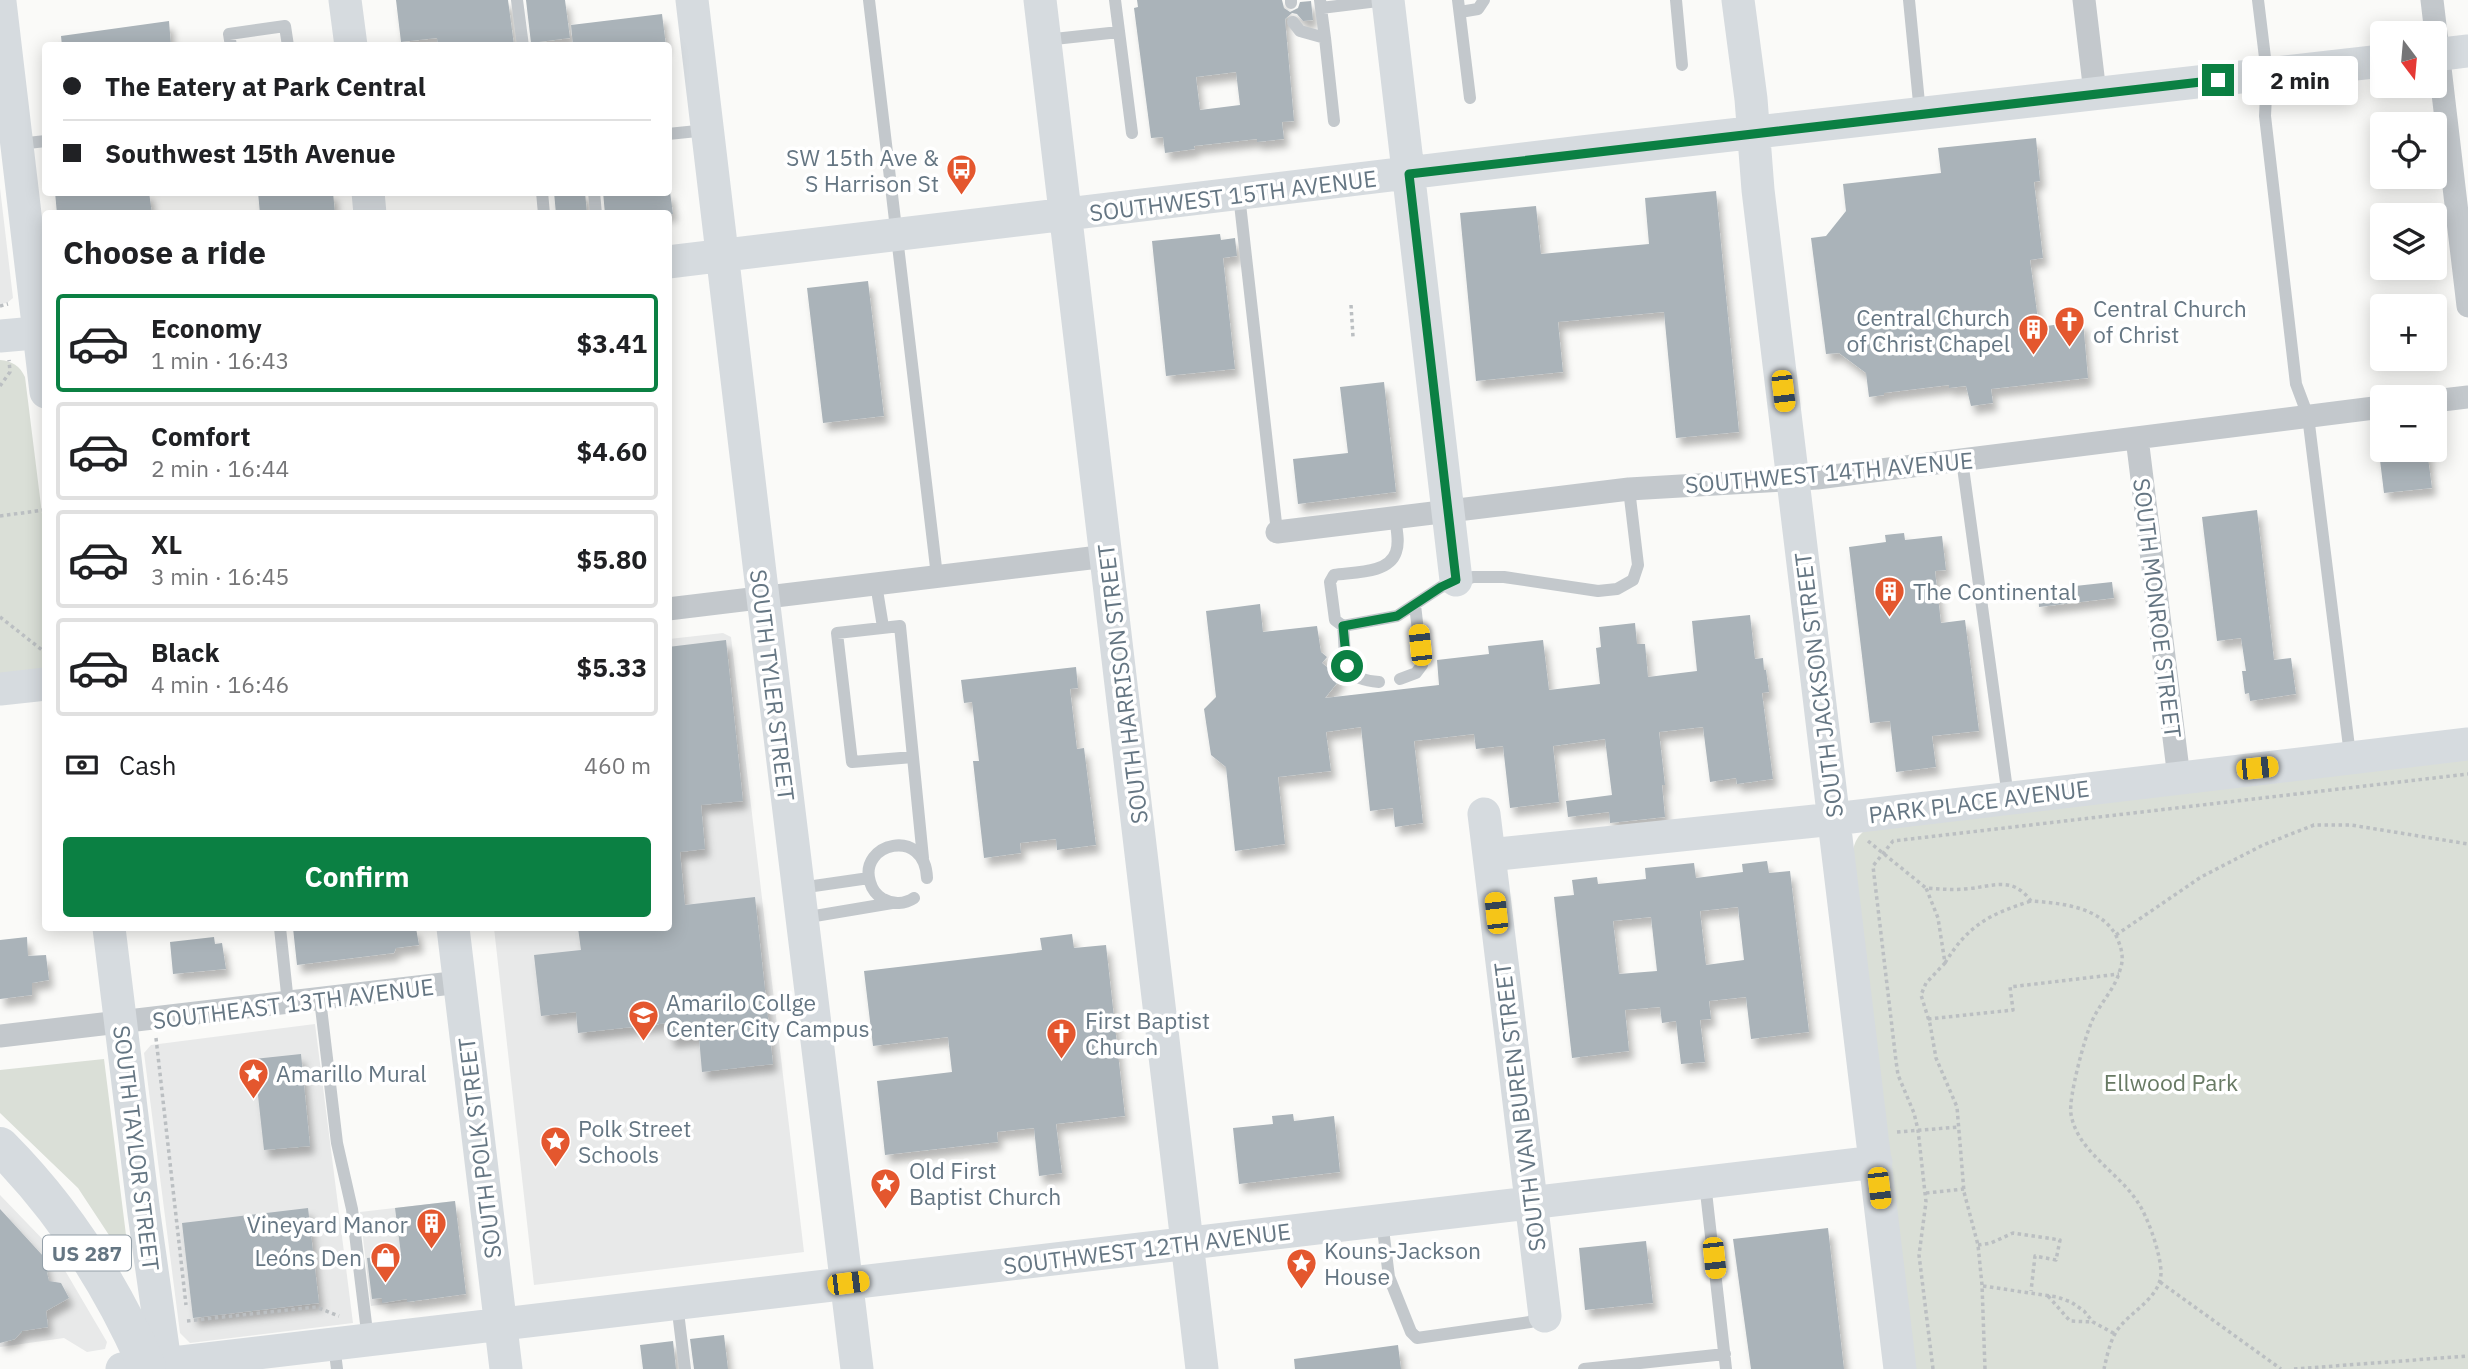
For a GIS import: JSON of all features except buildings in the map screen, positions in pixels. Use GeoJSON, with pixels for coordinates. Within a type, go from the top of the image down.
{"type":"FeatureCollection","features":[{"type":"Feature","properties":{"kind":"highway","name":"US 287"},"geometry":{"type":"LineString","coordinates":[[0,1146],[50,1202],[92,1260],[150,1367]]}},
{"type":"Feature","properties":{"kind":"main road"},"geometry":{"type":"LineString","coordinates":[[345,0],[350,42]]}},
{"type":"Feature","properties":{"kind":"main road","name":"SOUTH TYLER STREET"},"geometry":{"type":"LineString","coordinates":[[692,0],[858,1369]]}},
{"type":"Feature","properties":{"kind":"main road","name":"SOUTH HARRISON STREET"},"geometry":{"type":"LineString","coordinates":[[1040,0],[1202,1369]]}},
{"type":"Feature","properties":{"kind":"main road"},"geometry":{"type":"LineString","coordinates":[[1387,0],[1456,580]]}},
{"type":"Feature","properties":{"kind":"main road","name":"SOUTH JACKSON STREET"},"geometry":{"type":"LineString","coordinates":[[1738,0],[1758,190],[1900,1369]]}},
{"type":"Feature","properties":{"kind":"main road"},"geometry":{"type":"LineString","coordinates":[[0,2],[31,142],[42,316]]}},
{"type":"Feature","properties":{"kind":"main road","name":"SOUTHWEST 15TH AVENUE"},"geometry":{"type":"LineString","coordinates":[[672,261],[1754,132],[2370,62]]}},
{"type":"Feature","properties":{"kind":"main road"},"geometry":{"type":"LineString","coordinates":[[0,336],[42,332]]}},
{"type":"Feature","properties":{"kind":"main road"},"geometry":{"type":"LineString","coordinates":[[0,689],[42,684]]}},
{"type":"Feature","properties":{"kind":"main road","name":"PARK PLACE AVENUE"},"geometry":{"type":"LineString","coordinates":[[1489,855],[1834,819],[2468,744]]}},
{"type":"Feature","properties":{"kind":"main road","name":"SOUTH VAN BUREN STREET"},"geometry":{"type":"LineString","coordinates":[[1484,814],[1544,1314]]}},
{"type":"Feature","properties":{"kind":"main road","name":"SOUTH TAYLOR STREET"},"geometry":{"type":"LineString","coordinates":[[109,931],[144,1214],[150,1367]]}},
{"type":"Feature","properties":{"kind":"main road","name":"SOUTH POLK STREET"},"geometry":{"type":"LineString","coordinates":[[453,931],[506,1369]]}},
{"type":"Feature","properties":{"kind":"main road","name":"SOUTHWEST 12TH AVENUE"},"geometry":{"type":"LineString","coordinates":[[150,1367],[335,1357],[367,1327],[500,1326],[1876,1162]]}},
{"type":"Feature","properties":{"kind":"street"},"geometry":{"type":"LineString","coordinates":[[2084,0],[2095,93]]}},
{"type":"Feature","properties":{"kind":"street"},"geometry":{"type":"LineString","coordinates":[[2432,0],[2438,21]]}},
{"type":"Feature","properties":{"kind":"street"},"geometry":{"type":"LineString","coordinates":[[2447,54],[2468,306]]}},
{"type":"Feature","properties":{"kind":"street"},"geometry":{"type":"LineString","coordinates":[[2447,399],[2468,397]]}},
{"type":"Feature","properties":{"kind":"street","name":"SOUTHWEST 14TH AVENUE"},"geometry":{"type":"LineString","coordinates":[[1277,532],[1629,489],[1794,479],[2370,408]]}},
{"type":"Feature","properties":{"kind":"street","name":"SOUTH MONROE STREET"},"geometry":{"type":"LineString","coordinates":[[2137,438],[2179,778]]}},
{"type":"Feature","properties":{"kind":"street"},"geometry":{"type":"LineString","coordinates":[[672,609],[1107,556]]}},
{"type":"Feature","properties":{"kind":"street","name":"SOUTHEAST 13TH AVENUE"},"geometry":{"type":"LineString","coordinates":[[0,1036],[122,1024],[460,982]]}},
{"type":"Feature","properties":{"kind":"lane"},"geometry":{"type":"LineString","coordinates":[[517,0],[522,42]]}},
{"type":"Feature","properties":{"kind":"lane"},"geometry":{"type":"LineString","coordinates":[[869,0],[937,576]]}},
{"type":"Feature","properties":{"kind":"lane"},"geometry":{"type":"LineString","coordinates":[[1115,0],[1132,133]]}},
{"type":"Feature","properties":{"kind":"lane"},"geometry":{"type":"LineString","coordinates":[[1334,121],[1320,4],[1387,0]]}},
{"type":"Feature","properties":{"kind":"lane"},"geometry":{"type":"LineString","coordinates":[[1470,98],[1459,6],[1478,9],[1484,0]]}},
{"type":"Feature","properties":{"kind":"lane"},"geometry":{"type":"LineString","coordinates":[[1676,0],[1682,65]]}},
{"type":"Feature","properties":{"kind":"lane"},"geometry":{"type":"LineString","coordinates":[[1909,0],[1920,113]]}},
{"type":"Feature","properties":{"kind":"lane"},"geometry":{"type":"LineString","coordinates":[[2258,0],[2267,74],[2265,116],[2296,384],[2308,416],[2350,757]]}},
{"type":"Feature","properties":{"kind":"lane"},"geometry":{"type":"LineString","coordinates":[[1293,22],[1300,31],[1325,38]]}},
{"type":"Feature","properties":{"kind":"lane"},"geometry":{"type":"LineString","coordinates":[[230,42],[229,34],[285,26],[287,42]]}},
{"type":"Feature","properties":{"kind":"lane"},"geometry":{"type":"LineString","coordinates":[[1045,40],[1119,32]]}},
{"type":"Feature","properties":{"kind":"lane"},"geometry":{"type":"LineString","coordinates":[[672,134],[708,130]]}},
{"type":"Feature","properties":{"kind":"lane"},"geometry":{"type":"LineString","coordinates":[[1239,194],[1277,532]]}},
{"type":"Feature","properties":{"kind":"lane"},"geometry":{"type":"LineString","coordinates":[[1962,460],[2008,797]]}},
{"type":"Feature","properties":{"kind":"lane"},"geometry":{"type":"LineString","coordinates":[[1395,517],[1396,552],[1388,564],[1376,569],[1335,575],[1331,582],[1335,620],[1343,626],[1397,616],[1441,587],[1456,580],[1473,577],[1504,577],[1598,591],[1617,589],[1633,580],[1638,565],[1629,489]]}},
{"type":"Feature","properties":{"kind":"lane"},"geometry":{"type":"LineString","coordinates":[[876,584],[883,627]]}},
{"type":"Feature","properties":{"kind":"lane"},"geometry":{"type":"LineString","coordinates":[[1401,679],[1416,673],[1422,665],[1416,605]]}},
{"type":"Feature","properties":{"kind":"lane"},"geometry":{"type":"LineString","coordinates":[[913,757],[852,762],[837,633],[900,626],[927,878]]}},
{"type":"Feature","properties":{"kind":"lane"},"geometry":{"type":"LineString","coordinates":[[1343,626],[1347,666],[1351,674],[1360,681],[1379,682]]}},
{"type":"Feature","properties":{"kind":"lane"},"geometry":{"type":"LineString","coordinates":[[892,903],[875,893],[869,878],[874,857],[890,846],[908,846],[923,858]]}},
{"type":"Feature","properties":{"kind":"lane"},"geometry":{"type":"LineString","coordinates":[[801,903],[869,878]]}},
{"type":"Feature","properties":{"kind":"lane"},"geometry":{"type":"LineString","coordinates":[[801,903],[902,903],[914,898]]}},
{"type":"Feature","properties":{"kind":"lane"},"geometry":{"type":"LineString","coordinates":[[280,931],[288,1003]]}},
{"type":"Feature","properties":{"kind":"lane"},"geometry":{"type":"LineString","coordinates":[[320,999],[337,1143],[352,1209],[367,1327]]}},
{"type":"Feature","properties":{"kind":"lane"},"geometry":{"type":"LineString","coordinates":[[1705,1182],[1726,1369]]}},
{"type":"Feature","properties":{"kind":"lane"},"geometry":{"type":"LineString","coordinates":[[1382,1219],[1389,1277],[1411,1332],[1417,1338],[1530,1322],[1544,1314]]}},
{"type":"Feature","properties":{"kind":"lane"},"geometry":{"type":"LineString","coordinates":[[677,1304],[685,1369]]}},
{"type":"Feature","properties":{"kind":"lane"},"geometry":{"type":"LineString","coordinates":[[1584,1369],[1725,1354]]}},
{"type":"Feature","properties":{"kind":"path"},"geometry":{"type":"LineString","coordinates":[[1351,305],[1353,337]]}},
{"type":"Feature","properties":{"kind":"path"},"geometry":{"type":"LineString","coordinates":[[0,386],[10,372]]}},
{"type":"Feature","properties":{"kind":"path"},"geometry":{"type":"LineString","coordinates":[[0,516],[42,510]]}},
{"type":"Feature","properties":{"kind":"path"},"geometry":{"type":"LineString","coordinates":[[0,617],[42,650]]}},
{"type":"Feature","properties":{"kind":"path"},"geometry":{"type":"LineString","coordinates":[[1934,1369],[1919,1255],[1926,1213],[1926,1193],[1919,1130],[1898,1075],[1873,866],[1892,841],[2468,774]]}},
{"type":"Feature","properties":{"kind":"path"},"geometry":{"type":"LineString","coordinates":[[2116,935],[2201,877],[2263,845],[2314,825],[2351,825],[2468,844]]}},
{"type":"Feature","properties":{"kind":"path"},"geometry":{"type":"LineString","coordinates":[[1867,841],[1926,888],[1938,918],[1945,963]]}},
{"type":"Feature","properties":{"kind":"path"},"geometry":{"type":"LineString","coordinates":[[1926,888],[1964,889],[1998,883],[2013,886],[2024,892],[2031,901]]}},
{"type":"Feature","properties":{"kind":"path"},"geometry":{"type":"LineString","coordinates":[[1985,1369],[1978,1245],[1964,1189],[1957,1107],[1936,1058],[1921,995],[1926,983],[1945,963],[1954,947],[1969,930],[1985,918],[2031,901],[2058,903],[2083,909],[2105,921],[2116,935],[2123,952],[2119,974],[2091,1022],[2070,1098],[2071,1114],[2084,1144],[2140,1206],[2161,1271],[2160,1282],[2150,1298],[2115,1334],[2104,1369]]}},
{"type":"Feature","properties":{"kind":"path"},"geometry":{"type":"LineString","coordinates":[[1928,1019],[2013,1010],[2010,987],[2119,974]]}},
{"type":"Feature","properties":{"kind":"path"},"geometry":{"type":"LineString","coordinates":[[155,1032],[186,1307]]}},
{"type":"Feature","properties":{"kind":"path"},"geometry":{"type":"LineString","coordinates":[[1892,1132],[1959,1127]]}},
{"type":"Feature","properties":{"kind":"path"},"geometry":{"type":"LineString","coordinates":[[1926,1193],[1964,1189]]}},
{"type":"Feature","properties":{"kind":"path"},"geometry":{"type":"LineString","coordinates":[[1978,1245],[1991,1243],[2012,1233],[2060,1240],[2056,1260],[2035,1256],[2031,1291]]}},
{"type":"Feature","properties":{"kind":"path"},"geometry":{"type":"LineString","coordinates":[[2160,1282],[2281,1369]]}},
{"type":"Feature","properties":{"kind":"path"},"geometry":{"type":"LineString","coordinates":[[1982,1285],[2031,1291],[2071,1302],[2094,1322],[2115,1334]]}},
{"type":"Feature","properties":{"kind":"path"},"geometry":{"type":"LineString","coordinates":[[2047,1295],[2070,1321],[2094,1322]]}},
{"type":"Feature","properties":{"kind":"path"},"geometry":{"type":"LineString","coordinates":[[188,1331],[187,1321],[316,1307],[367,1327]]}},
{"type":"Feature","properties":{"kind":"path"},"geometry":{"type":"LineString","coordinates":[[2294,1369],[2468,1356]]}},
{"type":"Feature","properties":{"kind":"shaded area"},"geometry":{"type":"Polygon","coordinates":[[[0,188],[13,298],[0,304],[0,188]]]}},
{"type":"Feature","properties":{"kind":"shaded area","name":"Amarilo Collge Center City Campus"},"geometry":{"type":"Polygon","coordinates":[[[723,633],[731,637],[804,1252],[534,1285],[494,931],[672,931],[672,639],[723,633]]]}},
{"type":"Feature","properties":{"kind":"shaded area"},"geometry":{"type":"Polygon","coordinates":[[[315,1024],[353,1323],[190,1343],[180,1333],[144,1053],[151,1045],[315,1024]]]}},
{"type":"Feature","properties":{"kind":"shaded area"},"geometry":{"type":"Polygon","coordinates":[[[0,1195],[53,1250],[107,1342],[105,1349],[87,1352],[64,1338],[0,1347],[0,1195]]]}},
{"type":"Feature","properties":{"kind":"shaded area","name":"Vineyard Manor"},"geometry":{"type":"Polygon","coordinates":[[[455,1201],[466,1294],[371,1306],[360,1212],[455,1201]]]}},
{"type":"Feature","properties":{"kind":"green space"},"geometry":{"type":"Polygon","coordinates":[[[0,360],[15,365],[25,377],[42,514],[42,672],[0,678],[0,360]]]}},
{"type":"Feature","properties":{"kind":"green space","name":"Ellwood Park"},"geometry":{"type":"Polygon","coordinates":[[[2468,759],[2468,1369],[1915,1369],[1853,850],[1860,834],[1865,830],[2468,759]]]}},
{"type":"Feature","properties":{"kind":"green space"},"geometry":{"type":"Polygon","coordinates":[[[104,1059],[130,1267],[78,1188],[0,1113],[0,1070],[104,1059]]]}},
{"type":"Feature","properties":{"kind":"place","name":"SW 15th Ave & S Harrison St"},"geometry":{"type":"Point","coordinates":[962,197]}},
{"type":"Feature","properties":{"kind":"place","name":"Central Church of Christ"},"geometry":{"type":"Point","coordinates":[2070,348]}},
{"type":"Feature","properties":{"kind":"place","name":"Central Church of Christ Chapel"},"geometry":{"type":"Point","coordinates":[2033,357]}},
{"type":"Feature","properties":{"kind":"place","name":"The Continental"},"geometry":{"type":"Point","coordinates":[1890,618]}},
{"type":"Feature","properties":{"kind":"place","name":"Amarilo Collge Center City Campus"},"geometry":{"type":"Point","coordinates":[643,1042]}},
{"type":"Feature","properties":{"kind":"place","name":"First Baptist Church"},"geometry":{"type":"Point","coordinates":[1062,1060]}},
{"type":"Feature","properties":{"kind":"place","name":"Amarillo Mural"},"geometry":{"type":"Point","coordinates":[253,1100]}},
{"type":"Feature","properties":{"kind":"place","name":"Polk Street Schools"},"geometry":{"type":"Point","coordinates":[555,1168]}},
{"type":"Feature","properties":{"kind":"place","name":"Old First Baptist Church"},"geometry":{"type":"Point","coordinates":[886,1210]}},
{"type":"Feature","properties":{"kind":"place","name":"Vineyard Manor"},"geometry":{"type":"Point","coordinates":[431,1251]}},
{"type":"Feature","properties":{"kind":"place","name":"Leóns Den"},"geometry":{"type":"Point","coordinates":[385,1284]}},
{"type":"Feature","properties":{"kind":"place","name":"Kouns-Jackson House"},"geometry":{"type":"Point","coordinates":[1301,1290]}},
{"type":"Feature","properties":{"kind":"route"},"geometry":{"type":"LineString","coordinates":[[1347,666],[1343,626],[1397,616],[1456,580],[1409,174],[1605,149],[2218,80]]}}]}
